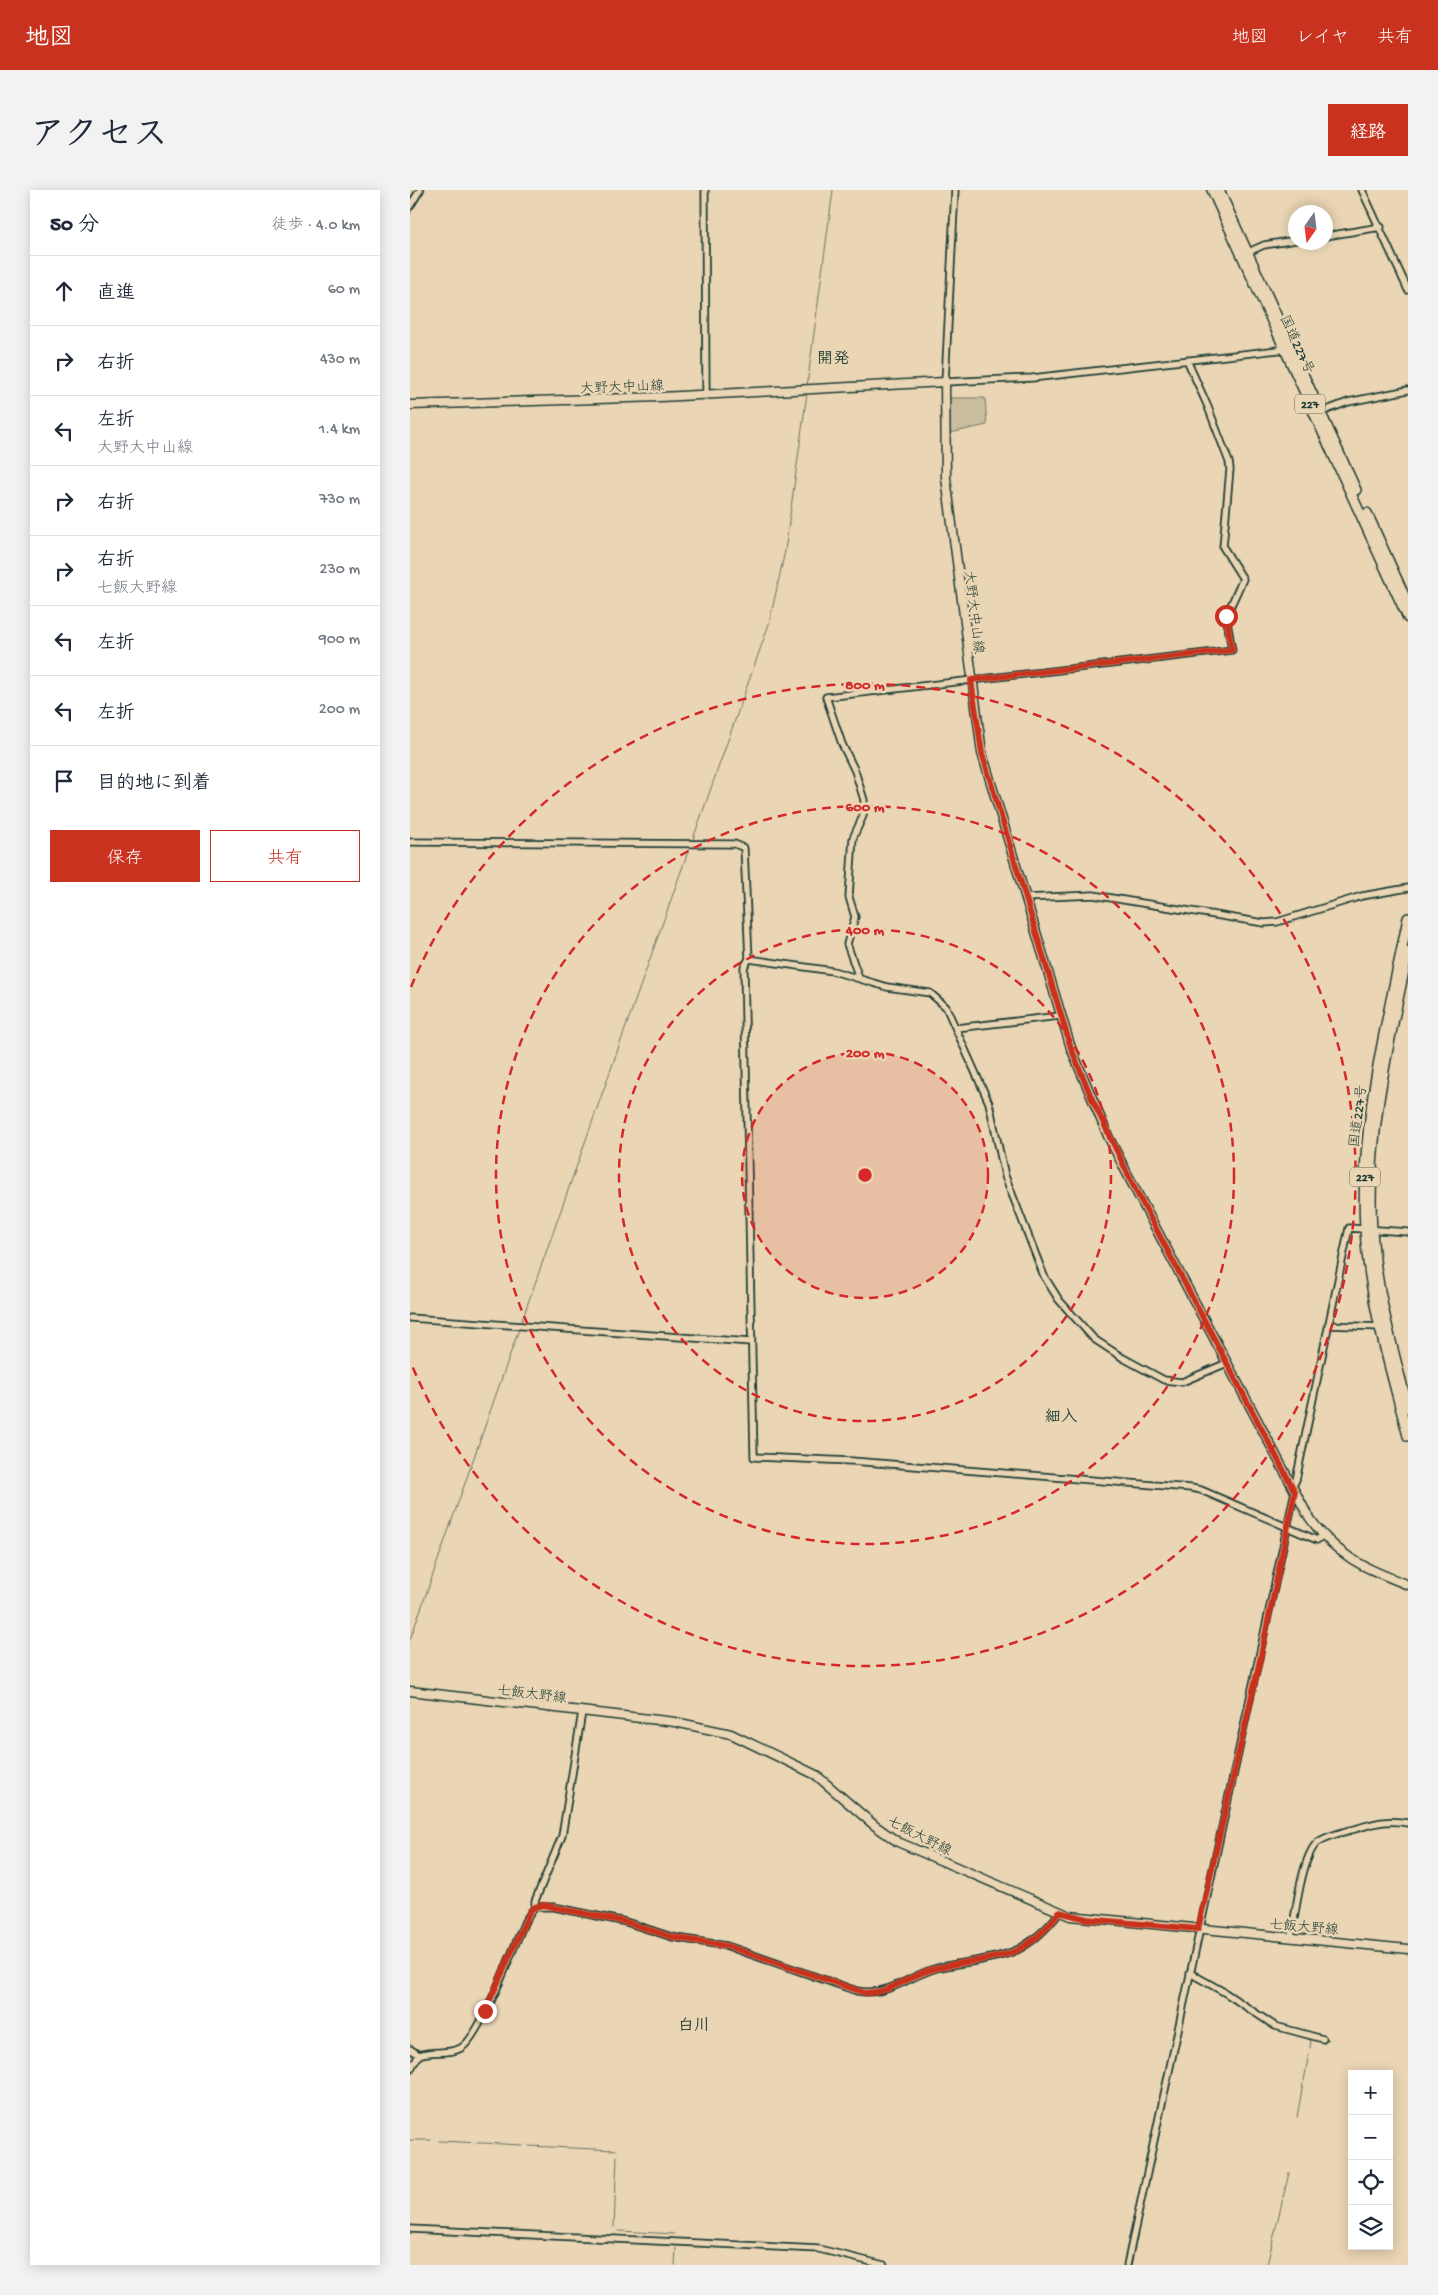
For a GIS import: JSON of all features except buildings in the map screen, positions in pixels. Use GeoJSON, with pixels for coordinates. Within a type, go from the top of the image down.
{"type":"FeatureCollection","features":[{"type":"Feature","properties":{"kind":"highway","name":"国道227号"},"geometry":{"type":"LineString","coordinates":[[1212,190],[1245,254]]}},
{"type":"Feature","properties":{"kind":"highway","name":"国道227号"},"geometry":{"type":"LineString","coordinates":[[1219,190],[1245,254],[1288,349],[1408,604]]}},
{"type":"Feature","properties":{"kind":"highway","name":"国道227号"},"geometry":{"type":"LineString","coordinates":[[1318,414],[1408,618]]}},
{"type":"Feature","properties":{"kind":"highway","name":"国道227号"},"geometry":{"type":"LineString","coordinates":[[1408,918],[1376,1079],[1368,1130],[1369,1275],[1408,1436]]}},
{"type":"Feature","properties":{"kind":"highway","name":"国道227号"},"geometry":{"type":"LineString","coordinates":[[1368,1229],[1372,1160],[1378,1111],[1408,952]]}},
{"type":"Feature","properties":{"kind":"highway","name":"国道227号"},"geometry":{"type":"LineString","coordinates":[[1382,1327],[1408,1408]]}},
{"type":"Feature","properties":{"kind":"main road","name":"大野大中山線"},"geometry":{"type":"LineString","coordinates":[[410,405],[706,395],[945,382],[946,478],[982,753],[1060,1016],[1081,1073],[1108,1136],[1294,1489],[1322,1536],[1338,1552],[1356,1564],[1408,1585]]}},
{"type":"Feature","properties":{"kind":"main road","name":"七飯大野線"},"geometry":{"type":"LineString","coordinates":[[410,1691],[700,1726],[731,1734],[816,1774],[874,1825],[898,1842],[1059,1912],[1087,1919],[1408,1949]]}},
{"type":"Feature","properties":{"kind":"street"},"geometry":{"type":"LineString","coordinates":[[410,206],[420,190]]}},
{"type":"Feature","properties":{"kind":"street"},"geometry":{"type":"LineString","coordinates":[[705,190],[706,395]]}},
{"type":"Feature","properties":{"kind":"street"},"geometry":{"type":"LineString","coordinates":[[955,190],[945,382],[1032,378],[1288,349]]}},
{"type":"Feature","properties":{"kind":"street"},"geometry":{"type":"LineString","coordinates":[[1362,190],[1408,290]]}},
{"type":"Feature","properties":{"kind":"street"},"geometry":{"type":"LineString","coordinates":[[1333,235],[1380,228]]}},
{"type":"Feature","properties":{"kind":"street"},"geometry":{"type":"LineString","coordinates":[[1245,254],[1264,245],[1288,241]]}},
{"type":"Feature","properties":{"kind":"street"},"geometry":{"type":"LineString","coordinates":[[859,978],[847,944],[855,917],[849,897],[854,838],[863,816],[864,800],[856,771],[842,744],[826,697],[1232,650],[1226,616],[1243,578],[1223,547],[1230,469],[1205,400],[1187,360]]}},
{"type":"Feature","properties":{"kind":"street"},"geometry":{"type":"LineString","coordinates":[[1318,414],[1348,402],[1408,390]]}},
{"type":"Feature","properties":{"kind":"street"},"geometry":{"type":"LineString","coordinates":[[410,842],[735,844],[744,848],[748,959],[744,966],[754,1457],[852,1461],[1191,1488],[1202,1490],[1317,1540],[1322,1536]]}},
{"type":"Feature","properties":{"kind":"street"},"geometry":{"type":"LineString","coordinates":[[1025,898],[1093,894],[1264,923],[1277,922],[1362,896],[1408,888]]}},
{"type":"Feature","properties":{"kind":"street"},"geometry":{"type":"LineString","coordinates":[[748,959],[833,971],[887,987],[930,993],[942,1002],[956,1028],[989,1103],[1005,1176],[1044,1276],[1059,1300],[1087,1333],[1104,1348],[1164,1380],[1182,1382],[1227,1363]]}},
{"type":"Feature","properties":{"kind":"street"},"geometry":{"type":"LineString","coordinates":[[956,1028],[1060,1016]]}},
{"type":"Feature","properties":{"kind":"street"},"geometry":{"type":"LineString","coordinates":[[1126,2265],[1198,1929],[1258,1669],[1349,1228],[1408,1232]]}},
{"type":"Feature","properties":{"kind":"street"},"geometry":{"type":"LineString","coordinates":[[410,1318],[751,1342]]}},
{"type":"Feature","properties":{"kind":"street"},"geometry":{"type":"LineString","coordinates":[[1328,1325],[1382,1327]]}},
{"type":"Feature","properties":{"kind":"street"},"geometry":{"type":"LineString","coordinates":[[535,1907],[535,1901],[564,1828],[582,1712]]}},
{"type":"Feature","properties":{"kind":"street"},"geometry":{"type":"LineString","coordinates":[[1291,1938],[1305,1870],[1310,1851],[1314,1846],[1337,1834],[1379,1822],[1395,1820],[1408,1823]]}},
{"type":"Feature","properties":{"kind":"street"},"geometry":{"type":"LineString","coordinates":[[410,2049],[419,2055],[458,2050],[468,2042],[478,2025],[530,1911],[535,1907],[554,1907],[626,1922],[672,1937],[727,1946],[857,1991],[873,1993],[889,1990],[924,1972],[1012,1953],[1054,1920],[1059,1912]]}},
{"type":"Feature","properties":{"kind":"street"},"geometry":{"type":"LineString","coordinates":[[1190,1973],[1224,1992],[1275,2026],[1323,2040]]}},
{"type":"Feature","properties":{"kind":"street"},"geometry":{"type":"LineString","coordinates":[[410,2070],[419,2055]]}},
{"type":"Feature","properties":{"kind":"street"},"geometry":{"type":"LineString","coordinates":[[410,2229],[819,2249],[884,2265]]}},
{"type":"Feature","properties":{"kind":"shaded area"},"geometry":{"type":"Polygon","coordinates":[[[949,398],[985,398],[987,425],[950,433],[949,398]]]}},
{"type":"Feature","properties":{"kind":"waterway"},"geometry":{"type":"LineString","coordinates":[[410,214],[425,190]]}},
{"type":"Feature","properties":{"kind":"waterway"},"geometry":{"type":"LineString","coordinates":[[807,386],[833,190]]}},
{"type":"Feature","properties":{"kind":"waterway"},"geometry":{"type":"LineString","coordinates":[[692,842],[769,624],[785,551],[807,393]]}},
{"type":"Feature","properties":{"kind":"waterway"},"geometry":{"type":"LineString","coordinates":[[521,1323],[690,846]]}},
{"type":"Feature","properties":{"kind":"waterway"},"geometry":{"type":"LineString","coordinates":[[410,1640],[519,1329]]}},
{"type":"Feature","properties":{"kind":"waterway"},"geometry":{"type":"LineString","coordinates":[[1215,1990],[1243,2008]]}},
{"type":"Feature","properties":{"kind":"waterway"},"geometry":{"type":"LineString","coordinates":[[1276,2029],[1307,2038],[1311,2041],[1310,2048]]}},
{"type":"Feature","properties":{"kind":"waterway"},"geometry":{"type":"LineString","coordinates":[[1304,2081],[1309,2053]]}},
{"type":"Feature","properties":{"kind":"waterway"},"geometry":{"type":"LineString","coordinates":[[1297,2117],[1303,2084]]}},
{"type":"Feature","properties":{"kind":"waterway"},"geometry":{"type":"LineString","coordinates":[[410,2140],[431,2140]]}},
{"type":"Feature","properties":{"kind":"waterway"},"geometry":{"type":"LineString","coordinates":[[439,2141],[523,2145]]}},
{"type":"Feature","properties":{"kind":"waterway"},"geometry":{"type":"LineString","coordinates":[[529,2146],[616,2150]]}},
{"type":"Feature","properties":{"kind":"waterway"},"geometry":{"type":"LineString","coordinates":[[614,2227],[617,2156]]}},
{"type":"Feature","properties":{"kind":"waterway"},"geometry":{"type":"LineString","coordinates":[[1267,2265],[1289,2173]]}},
{"type":"Feature","properties":{"kind":"waterway"},"geometry":{"type":"LineString","coordinates":[[619,2231],[674,2234]]}},
{"type":"Feature","properties":{"kind":"waterway"},"geometry":{"type":"LineString","coordinates":[[675,2265],[676,2248]]}},
{"type":"Feature","properties":{"kind":"district","name":"開発"},"geometry":{"type":"Point","coordinates":[833,357]}},
{"type":"Feature","properties":{"kind":"district","name":"細入"},"geometry":{"type":"Point","coordinates":[1061,1415]}},
{"type":"Feature","properties":{"kind":"district","name":"白川"},"geometry":{"type":"Point","coordinates":[694,2024]}},
{"type":"Feature","properties":{"kind":"route"},"geometry":{"type":"LineString","coordinates":[[485,2011],[530,1911],[535,1907],[543,1905],[626,1922],[672,1937],[712,1942],[727,1946],[865,1993],[889,1990],[924,1972],[1012,1953],[1054,1920],[1059,1912],[1087,1919],[1198,1929],[1258,1669],[1286,1527],[1295,1492],[1108,1136],[1071,1048],[1029,914],[982,753],[971,680],[1232,650],[1226,616]]}}]}
